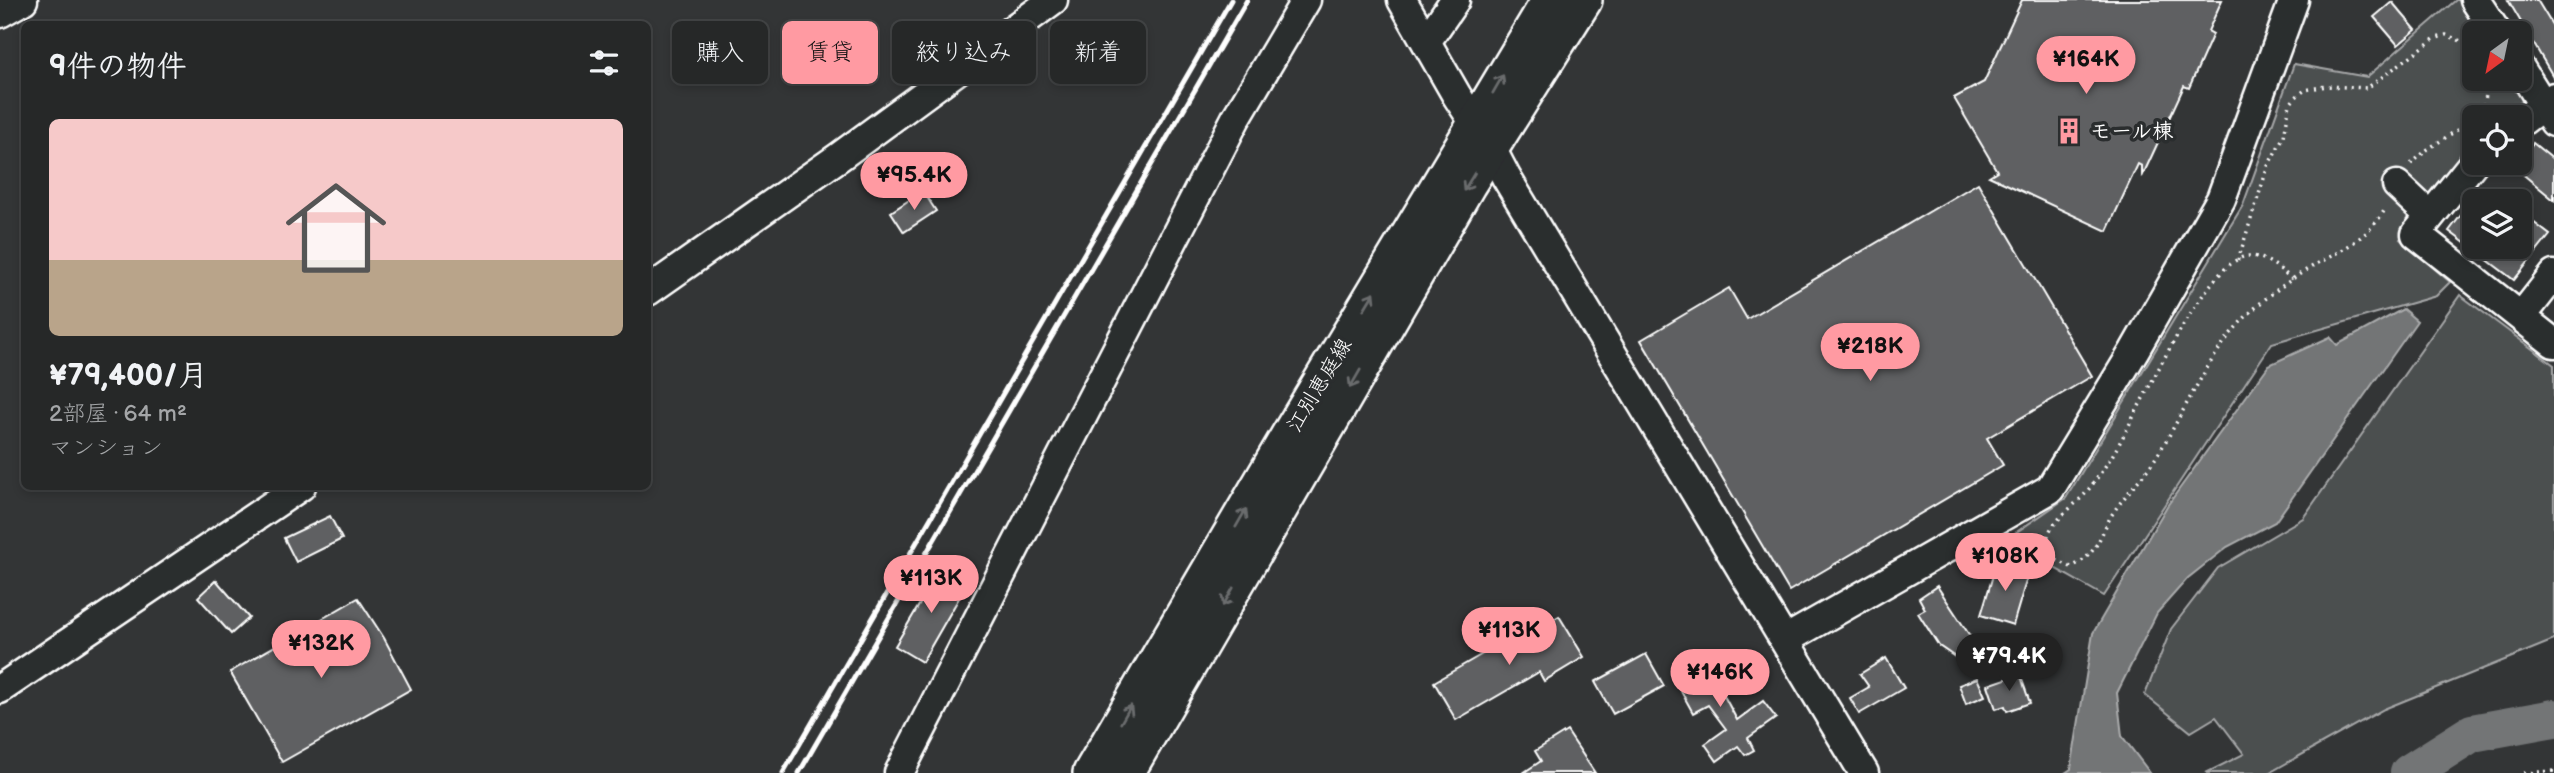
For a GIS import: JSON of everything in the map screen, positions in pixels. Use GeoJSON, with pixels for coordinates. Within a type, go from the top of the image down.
{"type":"FeatureCollection","features":[{"type":"Feature","properties":{"kind":"main road","name":"江別恵庭線"},"geometry":{"type":"LineString","coordinates":[[1126,773],[1468,184],[1483,135],[1550,0]]}},
{"type":"Feature","properties":{"kind":"main road","name":"江別恵庭線"},"geometry":{"type":"LineString","coordinates":[[1091,773],[1289,435],[1483,135],[1584,0]]}},
{"type":"Feature","properties":{"kind":"street"},"geometry":{"type":"LineString","coordinates":[[0,13],[23,0]]}},
{"type":"Feature","properties":{"kind":"street"},"geometry":{"type":"LineString","coordinates":[[651,289],[839,157],[1053,0]]}},
{"type":"Feature","properties":{"kind":"street"},"geometry":{"type":"LineString","coordinates":[[899,773],[1236,118],[1306,0]]}},
{"type":"Feature","properties":{"kind":"street"},"geometry":{"type":"LineString","coordinates":[[1402,0],[1864,773]]}},
{"type":"Feature","properties":{"kind":"street"},"geometry":{"type":"LineString","coordinates":[[1426,42],[1455,0]]}},
{"type":"Feature","properties":{"kind":"street"},"geometry":{"type":"LineString","coordinates":[[1784,640],[2050,489],[2134,351],[2221,199],[2294,0]]}},
{"type":"Feature","properties":{"kind":"street"},"geometry":{"type":"LineString","coordinates":[[2475,0],[2489,21]]}},
{"type":"Feature","properties":{"kind":"street"},"geometry":{"type":"LineString","coordinates":[[2532,84],[2550,107],[2532,117]]}},
{"type":"Feature","properties":{"kind":"street"},"geometry":{"type":"LineString","coordinates":[[2463,175],[2416,234],[2554,343]]}},
{"type":"Feature","properties":{"kind":"street"},"geometry":{"type":"LineString","coordinates":[[2397,185],[2430,216]]}},
{"type":"Feature","properties":{"kind":"street"},"geometry":{"type":"LineString","coordinates":[[2521,317],[2554,275]]}},
{"type":"Feature","properties":{"kind":"street"},"geometry":{"type":"LineString","coordinates":[[0,689],[295,490]]}},
{"type":"Feature","properties":{"kind":"path"},"geometry":{"type":"LineString","coordinates":[[2238,260],[2268,166],[2284,136],[2290,104],[2296,97],[2305,90],[2326,86],[2367,88],[2434,39],[2446,35],[2462,41]]}},
{"type":"Feature","properties":{"kind":"path"},"geometry":{"type":"LineString","coordinates":[[2292,279],[2272,263],[2249,256],[2238,260],[2205,290],[2111,457],[2086,492],[2049,532],[2048,544],[2054,559],[2071,567],[2085,561],[2097,546],[2114,512],[2160,452],[2189,398],[2227,338],[2247,313],[2292,279],[2363,237],[2378,223],[2397,185],[2417,157],[2462,127]]}},
{"type":"Feature","properties":{"kind":"path"},"geometry":{"type":"LineString","coordinates":[[2524,773],[2554,771]]}},
{"type":"Feature","properties":{"kind":"shaded area"},"geometry":{"type":"Polygon","coordinates":[[[2459,0],[2473,21],[2462,21],[2462,91],[2519,91],[2523,97],[2519,105],[2462,105],[2462,162],[2400,239],[2450,282],[2436,296],[2272,343],[2104,596],[2005,540],[2066,498],[2243,205],[2294,64],[2367,77],[2459,0]]]}},
{"type":"Feature","properties":{"kind":"shaded area"},"geometry":{"type":"Polygon","coordinates":[[[2460,295],[2554,365],[2554,640],[2384,709],[2269,773],[2206,773],[2244,754],[2216,717],[2191,732],[2145,695],[2171,629],[2218,568],[2303,518],[2460,295]]]}},
{"type":"Feature","properties":{"kind":"shaded area"},"geometry":{"type":"Polygon","coordinates":[[[2403,309],[2417,321],[2275,522],[2227,547],[2188,578],[2157,613],[2117,693],[2122,736],[2150,773],[2065,773],[2071,769],[2093,633],[2167,506],[2269,365],[2330,337],[2337,345],[2403,309]]]}},
{"type":"Feature","properties":{"kind":"building","name":"モール棟"},"geometry":{"type":"Polygon","coordinates":[[[2022,0],[2222,0],[2208,31],[2213,34],[2189,88],[2184,86],[2142,177],[2142,166],[2138,164],[2107,231],[1989,176],[1997,171],[1954,98],[1984,82],[2022,0]]]}},
{"type":"Feature","properties":{"kind":"building"},"geometry":{"type":"Polygon","coordinates":[[[2508,0],[2537,0],[2554,28],[2554,78],[2532,41],[2532,21],[2520,21],[2508,0]]]}},
{"type":"Feature","properties":{"kind":"building"},"geometry":{"type":"Polygon","coordinates":[[[2392,2],[2416,30],[2398,45],[2374,17],[2392,2]]]}},
{"type":"Feature","properties":{"kind":"building"},"geometry":{"type":"Polygon","coordinates":[[[2532,144],[2554,160],[2554,200],[2524,175],[2532,175],[2532,144]]]}},
{"type":"Feature","properties":{"kind":"building"},"geometry":{"type":"Polygon","coordinates":[[[1978,183],[2092,376],[1987,438],[2003,465],[1789,591],[1641,340],[1729,288],[1747,319],[1978,183]]]}},
{"type":"Feature","properties":{"kind":"building"},"geometry":{"type":"Polygon","coordinates":[[[923,191],[936,211],[904,232],[891,212],[923,191]]]}},
{"type":"Feature","properties":{"kind":"building"},"geometry":{"type":"Polygon","coordinates":[[[2462,214],[2462,241],[2449,231],[2462,214]]]}},
{"type":"Feature","properties":{"kind":"building"},"geometry":{"type":"Polygon","coordinates":[[[2532,221],[2550,235],[2532,258],[2532,221]]]}},
{"type":"Feature","properties":{"kind":"building"},"geometry":{"type":"Polygon","coordinates":[[[2486,259],[2531,259],[2514,280],[2486,259]]]}},
{"type":"Feature","properties":{"kind":"building"},"geometry":{"type":"Polygon","coordinates":[[[330,516],[342,539],[296,562],[284,538],[330,516]]]}},
{"type":"Feature","properties":{"kind":"building"},"geometry":{"type":"Polygon","coordinates":[[[1997,562],[2029,571],[2013,625],[1981,615],[1997,562]]]}},
{"type":"Feature","properties":{"kind":"building"},"geometry":{"type":"Polygon","coordinates":[[[941,568],[967,584],[922,662],[895,646],[941,568]]]}},
{"type":"Feature","properties":{"kind":"building"},"geometry":{"type":"Polygon","coordinates":[[[216,580],[249,618],[231,634],[198,597],[216,580]]]}},
{"type":"Feature","properties":{"kind":"building"},"geometry":{"type":"Polygon","coordinates":[[[1937,586],[1974,642],[1961,661],[1939,646],[1918,613],[1925,609],[1919,598],[1937,586]]]}},
{"type":"Feature","properties":{"kind":"building"},"geometry":{"type":"Polygon","coordinates":[[[358,598],[384,638],[411,689],[282,762],[230,672],[358,598]]]}},
{"type":"Feature","properties":{"kind":"building"},"geometry":{"type":"Polygon","coordinates":[[[1559,616],[1584,657],[1544,681],[1539,672],[1456,720],[1434,682],[1505,641],[1508,646],[1559,616]]]}},
{"type":"Feature","properties":{"kind":"building"},"geometry":{"type":"Polygon","coordinates":[[[1646,654],[1664,686],[1613,714],[1595,682],[1646,654]]]}},
{"type":"Feature","properties":{"kind":"building"},"geometry":{"type":"Polygon","coordinates":[[[1702,655],[1737,720],[1763,701],[1776,718],[1748,738],[1754,750],[1745,755],[1738,746],[1717,761],[1705,744],[1726,729],[1708,705],[1693,713],[1671,673],[1702,655]]]}},
{"type":"Feature","properties":{"kind":"building"},"geometry":{"type":"Polygon","coordinates":[[[1886,658],[1904,688],[1859,714],[1850,698],[1869,687],[1860,674],[1886,658]]]}},
{"type":"Feature","properties":{"kind":"building"},"geometry":{"type":"Polygon","coordinates":[[[2020,674],[2030,703],[2007,711],[2005,706],[1996,709],[1988,685],[2020,674]]]}},
{"type":"Feature","properties":{"kind":"building"},"geometry":{"type":"Polygon","coordinates":[[[1977,678],[1985,696],[1966,704],[1959,685],[1977,678]]]}},
{"type":"Feature","properties":{"kind":"building"},"geometry":{"type":"Polygon","coordinates":[[[1567,731],[1595,773],[1523,773],[1541,761],[1535,751],[1567,731]]]}},
{"type":"Feature","properties":{"kind":"waterway"},"geometry":{"type":"LineString","coordinates":[[2409,773],[2472,733],[2554,718]]}},
{"type":"Feature","properties":{"kind":"railway"},"geometry":{"type":"LineString","coordinates":[[783,773],[1231,0]]}},
{"type":"Feature","properties":{"kind":"railway"},"geometry":{"type":"LineString","coordinates":[[799,773],[1247,0]]}},
{"type":"Feature","properties":{"kind":"place","name":"モール棟"},"geometry":{"type":"Point","coordinates":[2069,131]}}]}
